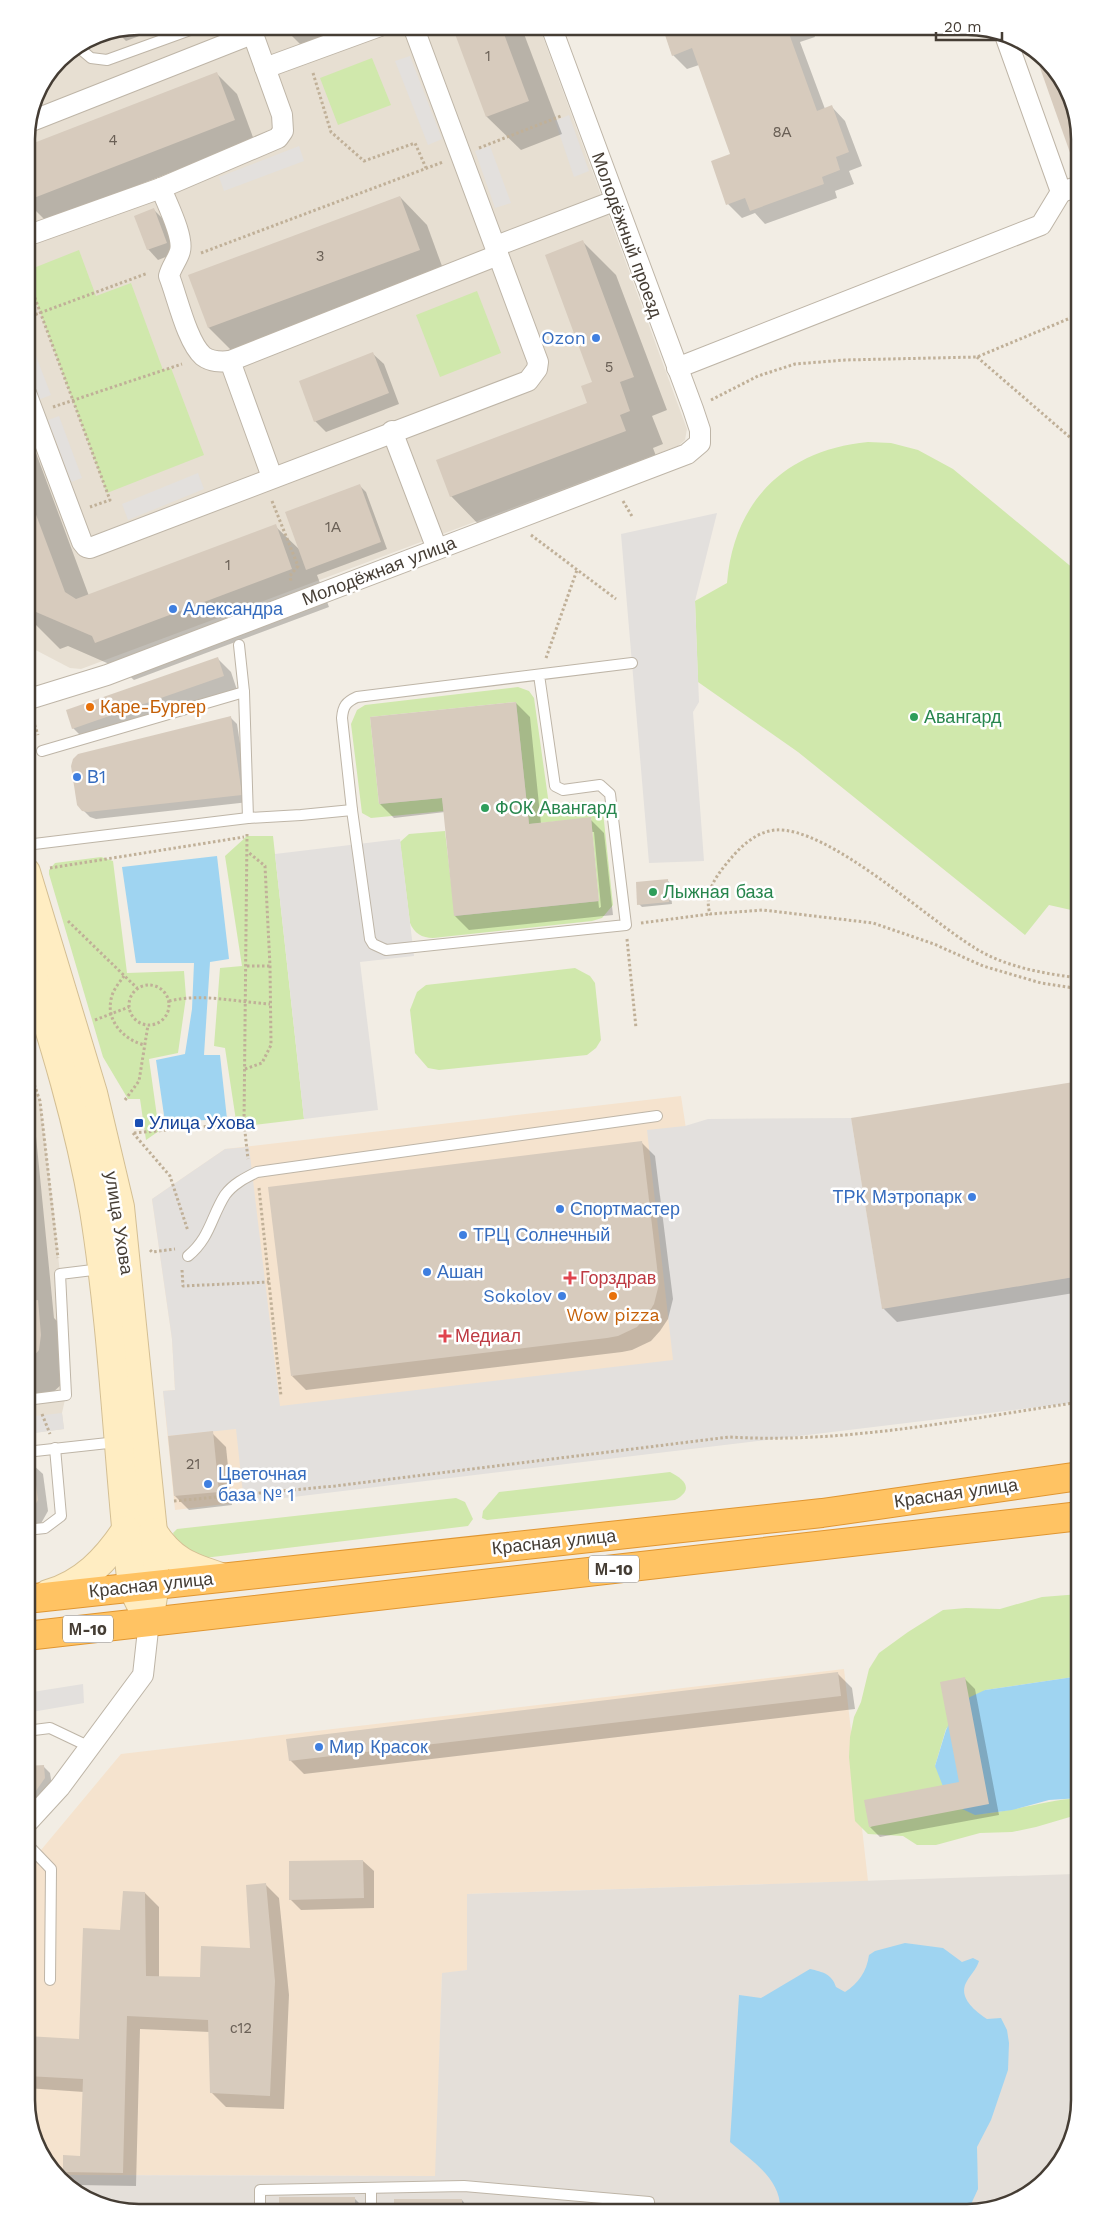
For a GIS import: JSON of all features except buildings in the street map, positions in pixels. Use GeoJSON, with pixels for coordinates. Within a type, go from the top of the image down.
{"type":"FeatureCollection","features":[{"type":"Feature","properties":{"kind":"highway","name":"Красная улица"},"geometry":{"type":"LineString","coordinates":[[35,1598],[822,1513],[1071,1477]]}},
{"type":"Feature","properties":{"kind":"highway","name":"Красная улица"},"geometry":{"type":"LineString","coordinates":[[35,1635],[1071,1517]]}},
{"type":"Feature","properties":{"kind":"street"},"geometry":{"type":"LineString","coordinates":[[38,118],[239,35]]}},
{"type":"Feature","properties":{"kind":"street"},"geometry":{"type":"LineString","coordinates":[[35,233],[161,188],[278,138],[283,131],[284,123],[253,35]]}},
{"type":"Feature","properties":{"kind":"street"},"geometry":{"type":"LineString","coordinates":[[265,68],[355,35]]}},
{"type":"Feature","properties":{"kind":"street"},"geometry":{"type":"LineString","coordinates":[[35,417],[83,545],[90,548],[528,380],[534,375],[538,362],[416,35]]}},
{"type":"Feature","properties":{"kind":"street","name":"Молодёжный проезд"},"geometry":{"type":"LineString","coordinates":[[554,35],[614,201],[693,409],[700,430],[700,443]]}},
{"type":"Feature","properties":{"kind":"street"},"geometry":{"type":"LineString","coordinates":[[677,368],[1041,225],[1071,189],[1008,44]]}},
{"type":"Feature","properties":{"kind":"street"},"geometry":{"type":"LineString","coordinates":[[161,188],[180,240],[180,252],[172,264],[169,276],[195,347],[204,356],[216,362],[230,362],[614,201]]}},
{"type":"Feature","properties":{"kind":"street"},"geometry":{"type":"LineString","coordinates":[[230,362],[272,477]]}},
{"type":"Feature","properties":{"kind":"street"},"geometry":{"type":"LineString","coordinates":[[392,431],[437,549]]}},
{"type":"Feature","properties":{"kind":"street","name":"Молодёжная улица"},"geometry":{"type":"LineString","coordinates":[[35,697],[107,674],[687,454],[700,443]]}},
{"type":"Feature","properties":{"kind":"street","name":"улица Ухова"},"geometry":{"type":"LineString","coordinates":[[36,870],[93,1093],[120,1208],[153,1532],[143,1586]]}},
{"type":"Feature","properties":{"kind":"street","name":"улица Ухова"},"geometry":{"type":"LineString","coordinates":[[35,985],[73,1112],[94,1210],[102,1269],[126,1530],[143,1586]]}},
{"type":"Feature","properties":{"kind":"street"},"geometry":{"type":"LineString","coordinates":[[35,1597],[80,1581],[111,1552],[126,1530]]}},
{"type":"Feature","properties":{"kind":"street"},"geometry":{"type":"LineString","coordinates":[[153,1532],[161,1544],[177,1560],[188,1567],[221,1577]]}},
{"type":"Feature","properties":{"kind":"street"},"geometry":{"type":"LineString","coordinates":[[35,1814],[60,1787],[143,1675],[149,1621],[143,1586]]}},
{"type":"Feature","properties":{"kind":"lane"},"geometry":{"type":"LineString","coordinates":[[83,51],[91,58],[107,60],[176,35]]}},
{"type":"Feature","properties":{"kind":"lane"},"geometry":{"type":"LineString","coordinates":[[239,646],[244,692],[248,818]]}},
{"type":"Feature","properties":{"kind":"lane"},"geometry":{"type":"LineString","coordinates":[[539,675],[555,786],[564,790],[600,785],[610,794],[626,926],[386,950],[377,947],[370,938],[352,810],[342,718],[343,708],[348,701],[358,697],[539,675],[632,664]]}},
{"type":"Feature","properties":{"kind":"lane"},"geometry":{"type":"LineString","coordinates":[[42,751],[244,692]]}},
{"type":"Feature","properties":{"kind":"lane"},"geometry":{"type":"LineString","coordinates":[[35,844],[248,818],[301,816],[352,810]]}},
{"type":"Feature","properties":{"kind":"lane"},"geometry":{"type":"LineString","coordinates":[[192,1253],[208,1234],[225,1195],[237,1183],[257,1172],[657,1116]]}},
{"type":"Feature","properties":{"kind":"lane"},"geometry":{"type":"LineString","coordinates":[[35,1399],[66,1395],[60,1274],[102,1269]]}},
{"type":"Feature","properties":{"kind":"lane"},"geometry":{"type":"LineString","coordinates":[[35,1451],[119,1442]]}},
{"type":"Feature","properties":{"kind":"lane"},"geometry":{"type":"LineString","coordinates":[[35,1529],[44,1528],[61,1516],[55,1448]]}},
{"type":"Feature","properties":{"kind":"lane"},"geometry":{"type":"LineString","coordinates":[[35,1730],[50,1728],[90,1747]]}},
{"type":"Feature","properties":{"kind":"lane"},"geometry":{"type":"LineString","coordinates":[[35,1852],[51,1869],[50,1980]]}},
{"type":"Feature","properties":{"kind":"lane"},"geometry":{"type":"LineString","coordinates":[[260,2204],[260,2190],[464,2186],[650,2202],[650,2204]]}},
{"type":"Feature","properties":{"kind":"lane"},"geometry":{"type":"LineString","coordinates":[[371,2188],[371,2204]]}},
{"type":"Feature","properties":{"kind":"path"},"geometry":{"type":"LineString","coordinates":[[306,53],[331,132],[364,161],[415,143],[426,168]]}},
{"type":"Feature","properties":{"kind":"path"},"geometry":{"type":"LineString","coordinates":[[35,315],[462,155],[563,115]]}},
{"type":"Feature","properties":{"kind":"path"},"geometry":{"type":"LineString","coordinates":[[35,297],[110,500],[71,514]]}},
{"type":"Feature","properties":{"kind":"path"},"geometry":{"type":"LineString","coordinates":[[693,409],[758,376],[795,364],[845,360],[977,357],[1071,318]]}},
{"type":"Feature","properties":{"kind":"path"},"geometry":{"type":"LineString","coordinates":[[35,414],[204,356]]}},
{"type":"Feature","properties":{"kind":"path"},"geometry":{"type":"LineString","coordinates":[[977,357],[1071,438]]}},
{"type":"Feature","properties":{"kind":"path"},"geometry":{"type":"LineString","coordinates":[[272,477],[268,491],[298,566],[290,576],[297,602]]}},
{"type":"Feature","properties":{"kind":"path"},"geometry":{"type":"LineString","coordinates":[[530,535],[616,599]]}},
{"type":"Feature","properties":{"kind":"path"},"geometry":{"type":"LineString","coordinates":[[539,675],[578,570]]}},
{"type":"Feature","properties":{"kind":"path"},"geometry":{"type":"LineString","coordinates":[[248,818],[244,1003],[244,1123],[246,1156],[257,1172],[281,1396]]}},
{"type":"Feature","properties":{"kind":"path"},"geometry":{"type":"LineString","coordinates":[[710,914],[707,902],[710,887],[721,870],[746,842],[762,833],[776,830],[794,832],[815,838],[841,852],[977,950],[1010,964],[1071,977]]}},
{"type":"Feature","properties":{"kind":"path"},"geometry":{"type":"LineString","coordinates":[[36,870],[247,836]]}},
{"type":"Feature","properties":{"kind":"path"},"geometry":{"type":"LineString","coordinates":[[244,1069],[262,1062],[271,1045],[270,966],[265,866],[248,852]]}},
{"type":"Feature","properties":{"kind":"path"},"geometry":{"type":"LineString","coordinates":[[636,1028],[626,926],[710,914],[763,910],[873,923],[934,944],[984,966],[1041,983],[1071,987]]}},
{"type":"Feature","properties":{"kind":"path"},"geometry":{"type":"LineString","coordinates":[[63,916],[137,988]]}},
{"type":"Feature","properties":{"kind":"path"},"geometry":{"type":"LineString","coordinates":[[246,966],[270,966]]}},
{"type":"Feature","properties":{"kind":"path"},"geometry":{"type":"LineString","coordinates":[[124,976],[111,998],[111,1014],[123,1034],[138,1044],[145,1045]]}},
{"type":"Feature","properties":{"kind":"path"},"geometry":{"type":"LineString","coordinates":[[146,985],[158,987],[167,996],[169,1002],[169,1008],[164,1018],[160,1022],[148,1025],[133,1018],[129,1007],[130,998],[137,988],[146,985]]}},
{"type":"Feature","properties":{"kind":"path"},"geometry":{"type":"LineString","coordinates":[[169,1002],[186,997],[217,998],[244,1003],[270,1004]]}},
{"type":"Feature","properties":{"kind":"path"},"geometry":{"type":"LineString","coordinates":[[90,1022],[129,1007]]}},
{"type":"Feature","properties":{"kind":"path"},"geometry":{"type":"LineString","coordinates":[[125,1100],[139,1082],[148,1025]]}},
{"type":"Feature","properties":{"kind":"path"},"geometry":{"type":"LineString","coordinates":[[35,1087],[40,1101],[60,1274]]}},
{"type":"Feature","properties":{"kind":"path"},"geometry":{"type":"LineString","coordinates":[[192,1253],[170,1176],[134,1133],[244,1123]]}},
{"type":"Feature","properties":{"kind":"path"},"geometry":{"type":"LineString","coordinates":[[148,1248],[152,1252],[180,1248]]}},
{"type":"Feature","properties":{"kind":"path"},"geometry":{"type":"LineString","coordinates":[[182,1266],[183,1286],[269,1282]]}},
{"type":"Feature","properties":{"kind":"path"},"geometry":{"type":"LineString","coordinates":[[168,1501],[335,1486],[729,1437],[771,1439],[874,1432],[1071,1403]]}},
{"type":"Feature","properties":{"kind":"path"},"geometry":{"type":"LineString","coordinates":[[41,1411],[55,1448]]}},
{"type":"Feature","properties":{"kind":"shaded area"},"geometry":{"type":"Polygon","coordinates":[[[132,35],[542,35],[687,429],[685,440],[678,446],[81,669],[70,668],[35,650],[35,132],[43,99],[52,81],[65,65],[81,52],[105,40],[132,35]]]}},
{"type":"Feature","properties":{"kind":"shaded area"},"geometry":{"type":"Polygon","coordinates":[[[410,56],[442,139],[428,145],[395,61],[410,56]]]}},
{"type":"Feature","properties":{"kind":"shaded area"},"geometry":{"type":"Polygon","coordinates":[[[569,115],[589,171],[574,177],[555,121],[569,115]]]}},
{"type":"Feature","properties":{"kind":"shaded area"},"geometry":{"type":"Polygon","coordinates":[[[299,146],[304,161],[224,191],[219,177],[299,146]]]}},
{"type":"Feature","properties":{"kind":"shaded area"},"geometry":{"type":"Polygon","coordinates":[[[490,146],[511,203],[495,208],[475,151],[490,146]]]}},
{"type":"Feature","properties":{"kind":"shaded area"},"geometry":{"type":"Polygon","coordinates":[[[35,353],[51,395],[35,401],[35,353]]]}},
{"type":"Feature","properties":{"kind":"shaded area"},"geometry":{"type":"Polygon","coordinates":[[[59,416],[82,478],[71,482],[48,420],[59,416]]]}},
{"type":"Feature","properties":{"kind":"shaded area"},"geometry":{"type":"Polygon","coordinates":[[[198,473],[204,489],[128,520],[122,504],[198,473]]]}},
{"type":"Feature","properties":{"kind":"shaded area"},"geometry":{"type":"Polygon","coordinates":[[[717,513],[695,601],[699,702],[693,712],[704,861],[649,863],[621,534],[717,513]]]}},
{"type":"Feature","properties":{"kind":"shaded area"},"geometry":{"type":"Polygon","coordinates":[[[400,839],[414,956],[360,962],[378,1110],[304,1119],[275,854],[400,839]]]}},
{"type":"Feature","properties":{"kind":"shaded area"},"geometry":{"type":"Polygon","coordinates":[[[35,1087],[40,1101],[60,1274],[66,1395],[62,1413],[64,1429],[35,1433],[35,1087]]]}},
{"type":"Feature","properties":{"kind":"shaded area"},"geometry":{"type":"Polygon","coordinates":[[[681,1096],[704,1246],[771,1439],[175,1510],[163,1391],[175,1390],[172,1339],[152,1199],[225,1149],[681,1096]]]}},
{"type":"Feature","properties":{"kind":"shaded area"},"geometry":{"type":"Polygon","coordinates":[[[851,1118],[882,1308],[1071,1277],[1071,1403],[244,1503],[236,1429],[168,1436],[163,1391],[175,1390],[172,1339],[152,1199],[225,1149],[249,1147],[280,1406],[673,1360],[647,1130],[685,1126],[708,1119],[851,1118]]]}},
{"type":"Feature","properties":{"kind":"shaded area"},"geometry":{"type":"Polygon","coordinates":[[[62,1413],[64,1429],[35,1433],[35,1416],[62,1413]]]}},
{"type":"Feature","properties":{"kind":"shaded area"},"geometry":{"type":"Polygon","coordinates":[[[844,1669],[868,1881],[467,1894],[467,1970],[442,1974],[436,2176],[66,2175],[56,2163],[40,2134],[35,2107],[35,1857],[121,1754],[844,1669]]]}},
{"type":"Feature","properties":{"kind":"shaded area"},"geometry":{"type":"Polygon","coordinates":[[[83,1684],[84,1703],[35,1711],[35,1692],[83,1684]]]}},
{"type":"Feature","properties":{"kind":"shaded area"},"geometry":{"type":"Polygon","coordinates":[[[1071,1874],[1071,2100],[1066,2134],[1054,2158],[1030,2183],[1007,2196],[988,2202],[967,2204],[132,2204],[99,2196],[66,2175],[435,2176],[442,1973],[467,1970],[467,1894],[1071,1874]]]}},
{"type":"Feature","properties":{"kind":"green space"},"geometry":{"type":"Polygon","coordinates":[[[372,58],[391,105],[338,125],[320,78],[372,58]]]}},
{"type":"Feature","properties":{"kind":"green space"},"geometry":{"type":"Polygon","coordinates":[[[79,250],[96,296],[131,283],[163,370],[171,368],[204,455],[107,493],[35,298],[35,267],[79,250]]]}},
{"type":"Feature","properties":{"kind":"green space"},"geometry":{"type":"Polygon","coordinates":[[[477,291],[501,353],[440,377],[416,315],[477,291]]]}},
{"type":"Feature","properties":{"kind":"green space","name":"Авангард"},"geometry":{"type":"Polygon","coordinates":[[[868,442],[891,443],[918,450],[953,469],[1071,567],[1071,910],[1049,905],[1025,935],[798,752],[698,682],[695,601],[727,583],[732,553],[740,527],[753,504],[769,484],[789,468],[812,456],[839,447],[868,442]]]}},
{"type":"Feature","properties":{"kind":"green space"},"geometry":{"type":"Polygon","coordinates":[[[518,687],[529,691],[534,698],[549,805],[578,801],[586,802],[593,803],[603,812],[613,905],[602,918],[592,921],[433,938],[422,936],[414,930],[410,923],[400,842],[409,834],[445,831],[455,916],[599,901],[591,818],[529,824],[516,702],[370,717],[379,804],[442,798],[444,811],[371,818],[362,813],[351,724],[357,710],[365,705],[518,687]]]}},
{"type":"Feature","properties":{"kind":"green space"},"geometry":{"type":"Polygon","coordinates":[[[247,836],[273,836],[304,1119],[237,1127],[225,1048],[214,1046],[220,968],[242,966],[225,856],[247,836]]]}},
{"type":"Feature","properties":{"kind":"green space"},"geometry":{"type":"Polygon","coordinates":[[[101,857],[113,861],[127,973],[184,971],[186,997],[178,1053],[149,1059],[159,1131],[146,1140],[140,1099],[128,1099],[103,1057],[49,874],[49,870],[55,863],[101,857]]]}},
{"type":"Feature","properties":{"kind":"green space"},"geometry":{"type":"Polygon","coordinates":[[[575,968],[590,976],[595,983],[601,1040],[596,1048],[587,1055],[439,1070],[428,1068],[415,1053],[410,1010],[417,992],[426,985],[575,968]]]}},
{"type":"Feature","properties":{"kind":"green space"},"geometry":{"type":"Polygon","coordinates":[[[670,1472],[683,1481],[686,1488],[685,1492],[675,1500],[487,1520],[482,1518],[483,1511],[499,1492],[670,1472]]]}},
{"type":"Feature","properties":{"kind":"green space"},"geometry":{"type":"Polygon","coordinates":[[[456,1498],[465,1502],[473,1519],[468,1526],[204,1558],[194,1555],[186,1549],[178,1542],[173,1533],[177,1529],[456,1498]]]}},
{"type":"Feature","properties":{"kind":"green space"},"geometry":{"type":"Polygon","coordinates":[[[1071,1595],[1071,1677],[985,1690],[946,1729],[935,1766],[975,1814],[1071,1799],[1071,1817],[1036,1827],[1012,1832],[980,1833],[936,1845],[917,1845],[903,1836],[868,1834],[855,1821],[849,1757],[850,1737],[854,1717],[861,1702],[869,1669],[879,1653],[943,1610],[966,1608],[1000,1609],[1042,1597],[1071,1595]]]}},
{"type":"Feature","properties":{"kind":"water"},"geometry":{"type":"Polygon","coordinates":[[[217,856],[229,959],[210,962],[204,1055],[220,1055],[227,1119],[165,1122],[156,1060],[185,1054],[192,1009],[194,963],[136,963],[122,867],[217,856]]]}},
{"type":"Feature","properties":{"kind":"water"},"geometry":{"type":"Polygon","coordinates":[[[1071,1677],[1071,1799],[1049,1800],[1012,1810],[975,1815],[958,1807],[946,1794],[935,1766],[946,1730],[955,1712],[970,1697],[985,1690],[1071,1677]]]}},
{"type":"Feature","properties":{"kind":"water"},"geometry":{"type":"Polygon","coordinates":[[[905,1943],[943,1948],[962,1962],[973,1958],[979,1961],[964,1987],[966,1998],[977,2012],[987,2019],[1001,2018],[1007,2030],[1009,2043],[1008,2070],[991,2120],[977,2147],[978,2189],[971,2204],[780,2204],[776,2190],[764,2172],[730,2142],[739,1995],[761,1998],[810,1969],[826,1974],[832,1979],[836,1987],[845,1992],[861,1976],[869,1955],[875,1951],[905,1943]]]}},
{"type":"Feature","properties":{"kind":"place","name":"Ozon"},"geometry":{"type":"Point","coordinates":[596,338]}},
{"type":"Feature","properties":{"kind":"place","name":"Александра"},"geometry":{"type":"Point","coordinates":[173,609]}},
{"type":"Feature","properties":{"kind":"place","name":"Каре-Бургер"},"geometry":{"type":"Point","coordinates":[90,707]}},
{"type":"Feature","properties":{"kind":"place","name":"Авангард"},"geometry":{"type":"Point","coordinates":[914,717]}},
{"type":"Feature","properties":{"kind":"place","name":"В1"},"geometry":{"type":"Point","coordinates":[77,777]}},
{"type":"Feature","properties":{"kind":"place","name":"ФОК Авангард"},"geometry":{"type":"Point","coordinates":[485,808]}},
{"type":"Feature","properties":{"kind":"place","name":"Лыжная база"},"geometry":{"type":"Point","coordinates":[653,892]}},
{"type":"Feature","properties":{"kind":"place","name":"Улица Ухова"},"geometry":{"type":"Point","coordinates":[139,1123]}},
{"type":"Feature","properties":{"kind":"place","name":"ТРК Мэтропарк"},"geometry":{"type":"Point","coordinates":[972,1197]}},
{"type":"Feature","properties":{"kind":"place","name":"Спортмастер"},"geometry":{"type":"Point","coordinates":[560,1209]}},
{"type":"Feature","properties":{"kind":"place","name":"ТРЦ Солнечный"},"geometry":{"type":"Point","coordinates":[463,1235]}},
{"type":"Feature","properties":{"kind":"place","name":"Ашан"},"geometry":{"type":"Point","coordinates":[427,1272]}},
{"type":"Feature","properties":{"kind":"place","name":"Горздрав"},"geometry":{"type":"Point","coordinates":[570,1278]}},
{"type":"Feature","properties":{"kind":"place","name":"Sokolov"},"geometry":{"type":"Point","coordinates":[562,1296]}},
{"type":"Feature","properties":{"kind":"place","name":"Wow pizza"},"geometry":{"type":"Point","coordinates":[613,1296]}},
{"type":"Feature","properties":{"kind":"place","name":"Медиал"},"geometry":{"type":"Point","coordinates":[445,1336]}},
{"type":"Feature","properties":{"kind":"place","name":"Цветочная база № 1"},"geometry":{"type":"Point","coordinates":[208,1484]}},
{"type":"Feature","properties":{"kind":"place","name":"Мир Красок"},"geometry":{"type":"Point","coordinates":[319,1747]}}]}
